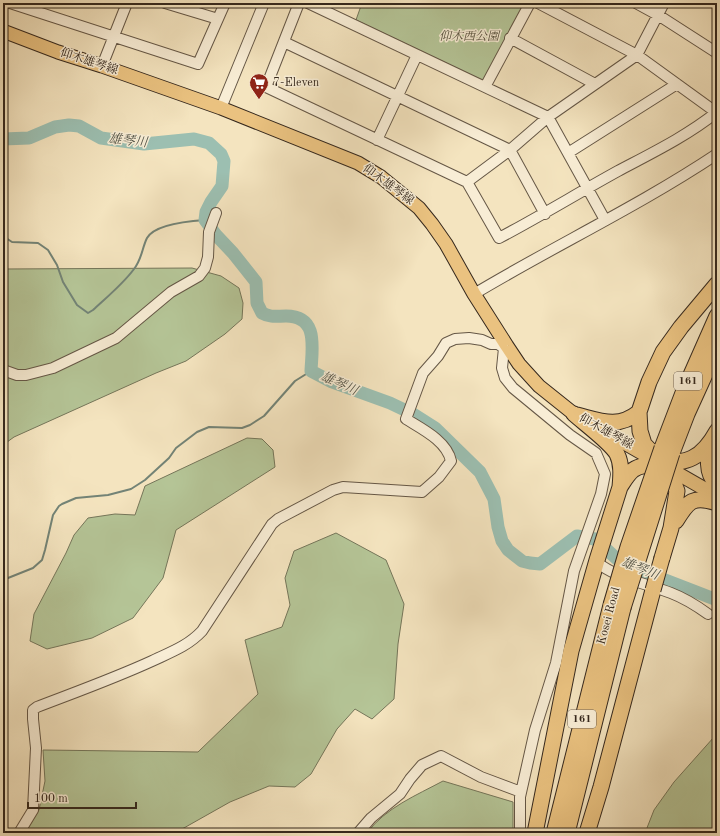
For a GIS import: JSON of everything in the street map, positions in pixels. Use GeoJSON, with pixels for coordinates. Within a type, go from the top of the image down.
{"type":"FeatureCollection","features":[{"type":"Feature","properties":{"kind":"highway"},"geometry":{"type":"LineString","coordinates":[[715,435],[699,455],[682,463],[644,444],[640,431],[638,412],[649,382],[663,352],[681,327],[717,284]]}},
{"type":"Feature","properties":{"kind":"highway","name":"Kosei Road"},"geometry":{"type":"LineString","coordinates":[[567,833],[617,607],[628,547],[665,455],[683,393],[717,316]]}},
{"type":"Feature","properties":{"kind":"highway","name":"Kosei Road"},"geometry":{"type":"LineString","coordinates":[[665,455],[687,414],[717,348]]}},
{"type":"Feature","properties":{"kind":"highway"},"geometry":{"type":"LineString","coordinates":[[574,414],[611,423],[625,420],[638,412]]}},
{"type":"Feature","properties":{"kind":"highway"},"geometry":{"type":"LineString","coordinates":[[574,414],[617,454],[621,468],[620,487]]}},
{"type":"Feature","properties":{"kind":"highway"},"geometry":{"type":"LineString","coordinates":[[715,435],[708,457],[708,469],[717,485]]}},
{"type":"Feature","properties":{"kind":"highway"},"geometry":{"type":"LineString","coordinates":[[535,833],[571,651],[606,528],[620,487],[628,474],[665,455]]}},
{"type":"Feature","properties":{"kind":"highway"},"geometry":{"type":"LineString","coordinates":[[587,833],[601,787],[652,590],[671,528],[677,491],[665,455]]}},
{"type":"Feature","properties":{"kind":"highway"},"geometry":{"type":"LineString","coordinates":[[671,528],[684,507],[690,502],[702,500],[717,503]]}},
{"type":"Feature","properties":{"kind":"highway","name":"Kosei Road"},"geometry":{"type":"LineString","coordinates":[[554,833],[617,607]]}},
{"type":"Feature","properties":{"kind":"main road","name":"仰木雄琴線"},"geometry":{"type":"LineString","coordinates":[[3,31],[58,52],[221,108],[358,163],[381,177],[419,208],[432,224],[446,244],[505,347],[539,386],[574,414],[665,455],[717,496]]}},
{"type":"Feature","properties":{"kind":"street"},"geometry":{"type":"LineString","coordinates":[[10,3],[22,5],[113,38],[198,64],[225,3]]}},
{"type":"Feature","properties":{"kind":"street"},"geometry":{"type":"LineString","coordinates":[[102,66],[127,3]]}},
{"type":"Feature","properties":{"kind":"street"},"geometry":{"type":"LineString","coordinates":[[165,3],[218,19]]}},
{"type":"Feature","properties":{"kind":"street"},"geometry":{"type":"LineString","coordinates":[[221,108],[264,3]]}},
{"type":"Feature","properties":{"kind":"street"},"geometry":{"type":"LineString","coordinates":[[299,3],[266,87],[467,182],[499,238],[545,214],[588,188],[695,129],[717,112],[637,55],[538,3]]}},
{"type":"Feature","properties":{"kind":"street"},"geometry":{"type":"LineString","coordinates":[[308,3],[548,117],[605,220]]}},
{"type":"Feature","properties":{"kind":"street"},"geometry":{"type":"LineString","coordinates":[[485,87],[530,3]]}},
{"type":"Feature","properties":{"kind":"street"},"geometry":{"type":"LineString","coordinates":[[636,3],[658,15],[717,53]]}},
{"type":"Feature","properties":{"kind":"street"},"geometry":{"type":"LineString","coordinates":[[467,182],[510,150],[548,117],[637,55],[664,3]]}},
{"type":"Feature","properties":{"kind":"street"},"geometry":{"type":"LineString","coordinates":[[510,38],[595,84]]}},
{"type":"Feature","properties":{"kind":"street"},"geometry":{"type":"LineString","coordinates":[[284,42],[510,150],[545,214]]}},
{"type":"Feature","properties":{"kind":"street"},"geometry":{"type":"LineString","coordinates":[[377,140],[417,55]]}},
{"type":"Feature","properties":{"kind":"street"},"geometry":{"type":"LineString","coordinates":[[568,153],[677,84]]}},
{"type":"Feature","properties":{"kind":"street"},"geometry":{"type":"LineString","coordinates":[[474,294],[517,268],[677,180],[717,154]]}},
{"type":"Feature","properties":{"kind":"street"},"geometry":{"type":"LineString","coordinates":[[3,370],[17,375],[26,375],[53,368],[116,338],[171,292],[199,276],[205,268],[208,256],[209,232],[216,213]]}},
{"type":"Feature","properties":{"kind":"street"},"geometry":{"type":"LineString","coordinates":[[19,833],[34,810],[36,748],[33,710],[37,706],[134,669],[186,645],[194,639],[202,631],[268,530],[278,519],[333,490],[343,487],[422,492],[435,482],[451,462],[449,454],[428,432],[406,419],[423,373],[438,356],[446,343],[455,338],[482,340],[505,347],[502,368],[505,378],[513,388],[570,435],[596,453],[605,474],[601,494],[589,524],[574,571],[556,663],[535,730],[520,797],[520,833]]}},
{"type":"Feature","properties":{"kind":"street"},"geometry":{"type":"LineString","coordinates":[[580,552],[613,573],[671,593],[701,608],[708,614]]}},
{"type":"Feature","properties":{"kind":"street"},"geometry":{"type":"LineString","coordinates":[[358,833],[371,818],[400,794],[422,765],[440,756],[481,777],[521,792]]}},
{"type":"Feature","properties":{"kind":"green space","name":"仰木西公園"},"geometry":{"type":"Polygon","coordinates":[[[362,3],[525,3],[485,78],[482,80],[356,20],[362,3]]]}},
{"type":"Feature","properties":{"kind":"green space"},"geometry":{"type":"Polygon","coordinates":[[[192,268],[221,276],[239,288],[243,303],[242,319],[225,334],[186,361],[14,437],[3,445],[3,269],[192,268]]]}},
{"type":"Feature","properties":{"kind":"green space"},"geometry":{"type":"Polygon","coordinates":[[[247,438],[262,439],[273,450],[275,467],[176,530],[163,578],[133,618],[92,638],[47,649],[30,641],[34,614],[74,535],[88,518],[115,514],[135,515],[145,486],[247,438]]]}},
{"type":"Feature","properties":{"kind":"green space"},"geometry":{"type":"Polygon","coordinates":[[[336,533],[386,560],[404,604],[398,644],[394,699],[372,719],[355,709],[337,729],[311,774],[295,787],[269,786],[230,802],[175,833],[23,833],[39,810],[45,781],[43,750],[198,752],[258,694],[245,640],[282,627],[290,605],[285,578],[294,551],[336,533]]]}},
{"type":"Feature","properties":{"kind":"green space"},"geometry":{"type":"Polygon","coordinates":[[[714,737],[717,737],[717,833],[645,833],[654,810],[674,782],[714,737]]]}},
{"type":"Feature","properties":{"kind":"green space"},"geometry":{"type":"Polygon","coordinates":[[[443,781],[513,802],[513,833],[367,833],[374,824],[392,809],[443,781]]]}},
{"type":"Feature","properties":{"kind":"waterway","name":"雄琴川"},"geometry":{"type":"LineString","coordinates":[[3,139],[29,138],[55,127],[69,125],[79,126],[101,138],[144,144],[194,139],[209,143],[221,154],[224,161],[222,186],[211,202],[206,212],[205,220],[256,282],[257,303],[262,313],[271,316],[297,317],[304,321],[309,327],[311,335],[311,371],[332,382],[390,403],[413,414],[435,428],[480,472],[494,499],[498,527],[502,541],[508,550],[522,561],[540,564],[577,536],[595,539],[617,559],[642,571],[717,600]]}},
{"type":"Feature","properties":{"kind":"waterway"},"geometry":{"type":"LineString","coordinates":[[3,236],[12,242],[38,243],[48,250],[57,265],[63,282],[77,305],[88,313],[130,275],[137,265],[147,238],[151,233],[157,229],[173,224],[205,220]]}},
{"type":"Feature","properties":{"kind":"waterway"},"geometry":{"type":"LineString","coordinates":[[3,580],[33,568],[42,560],[53,515],[59,506],[76,498],[108,495],[131,489],[145,480],[169,458],[176,448],[197,432],[209,427],[242,428],[264,416],[295,381],[311,371]]}},
{"type":"Feature","properties":{"kind":"waterway"},"geometry":{"type":"LineString","coordinates":[[3,603],[3,624]]}},
{"type":"Feature","properties":{"kind":"place","name":"7-Eleven"},"geometry":{"type":"Point","coordinates":[259,100]}}]}
